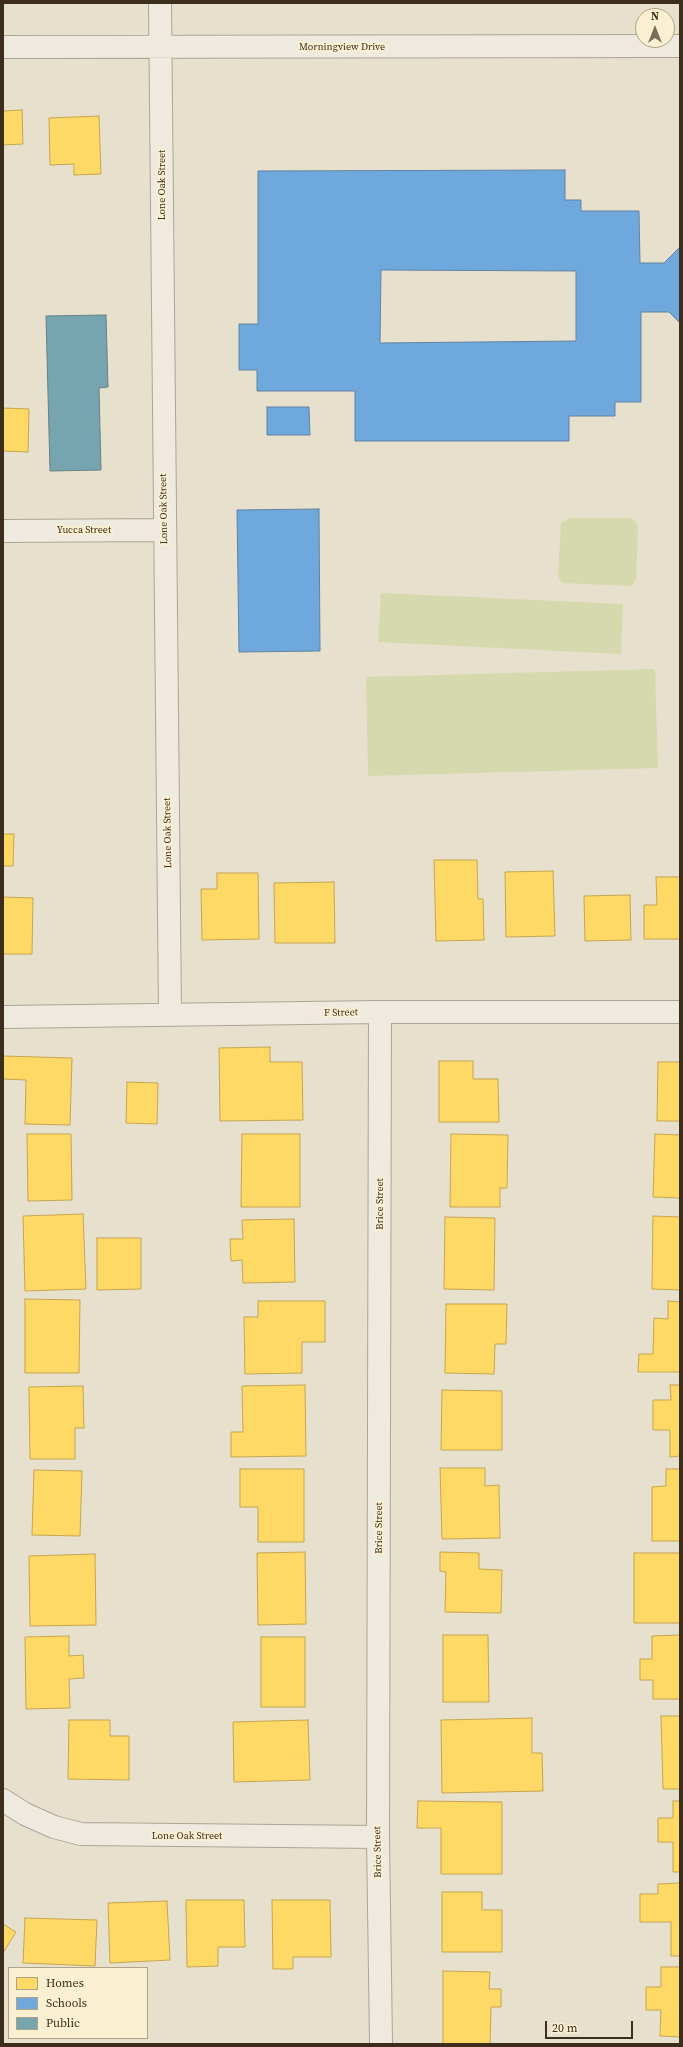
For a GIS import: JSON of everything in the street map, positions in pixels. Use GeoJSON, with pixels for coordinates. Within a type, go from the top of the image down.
{"type":"FeatureCollection","features":[{"type":"Feature","properties":{"kind":"street","name":"Lone Oak Street"},"geometry":{"type":"LineString","coordinates":[[160,3],[164,530],[170,1015]]}},
{"type":"Feature","properties":{"kind":"street","name":"Morningview Drive"},"geometry":{"type":"LineString","coordinates":[[3,48],[680,46]]}},
{"type":"Feature","properties":{"kind":"street","name":"Yucca Street"},"geometry":{"type":"LineString","coordinates":[[3,530],[164,530]]}},
{"type":"Feature","properties":{"kind":"street","name":"F Street"},"geometry":{"type":"LineString","coordinates":[[3,1017],[380,1012],[680,1012]]}},
{"type":"Feature","properties":{"kind":"street","name":"Brice Street"},"geometry":{"type":"LineString","coordinates":[[380,1012],[378,1837],[381,2044]]}},
{"type":"Feature","properties":{"kind":"street","name":"Lone Oak Street"},"geometry":{"type":"LineString","coordinates":[[3,1800],[25,1814],[54,1826],[82,1834],[378,1837]]}},
{"type":"Feature","properties":{"kind":"green space"},"geometry":{"type":"Polygon","coordinates":[[[570,518],[631,518],[638,525],[636,580],[631,586],[562,583],[558,576],[561,523],[570,518]]]}},
{"type":"Feature","properties":{"kind":"green space"},"geometry":{"type":"Polygon","coordinates":[[[381,593],[623,604],[621,654],[378,642],[381,593]]]}},
{"type":"Feature","properties":{"kind":"green space"},"geometry":{"type":"Polygon","coordinates":[[[655,669],[658,768],[368,776],[366,677],[655,669]]]}},
{"type":"Feature","properties":{"kind":"building: Homes"},"geometry":{"type":"Polygon","coordinates":[[[22,110],[23,144],[3,145],[3,111],[22,110]]]}},
{"type":"Feature","properties":{"kind":"building: Homes"},"geometry":{"type":"Polygon","coordinates":[[[99,116],[101,174],[74,175],[74,164],[50,165],[49,118],[99,116]]]}},
{"type":"Feature","properties":{"kind":"building: Homes"},"geometry":{"type":"Polygon","coordinates":[[[3,408],[29,409],[28,452],[3,451],[3,408]]]}},
{"type":"Feature","properties":{"kind":"building: Homes"},"geometry":{"type":"Polygon","coordinates":[[[3,834],[14,834],[13,866],[3,866],[3,834]]]}},
{"type":"Feature","properties":{"kind":"building: Homes"},"geometry":{"type":"Polygon","coordinates":[[[434,860],[477,860],[478,899],[483,899],[484,940],[436,941],[434,860]]]}},
{"type":"Feature","properties":{"kind":"building: Homes"},"geometry":{"type":"Polygon","coordinates":[[[553,871],[555,936],[506,937],[505,872],[553,871]]]}},
{"type":"Feature","properties":{"kind":"building: Homes"},"geometry":{"type":"Polygon","coordinates":[[[217,873],[258,873],[259,939],[202,940],[201,889],[217,889],[217,873]]]}},
{"type":"Feature","properties":{"kind":"building: Homes"},"geometry":{"type":"Polygon","coordinates":[[[656,877],[680,877],[680,939],[644,939],[644,905],[657,905],[656,877]]]}},
{"type":"Feature","properties":{"kind":"building: Homes"},"geometry":{"type":"Polygon","coordinates":[[[334,882],[335,943],[275,943],[274,883],[334,882]]]}},
{"type":"Feature","properties":{"kind":"building: Homes"},"geometry":{"type":"Polygon","coordinates":[[[630,895],[631,940],[585,941],[584,896],[630,895]]]}},
{"type":"Feature","properties":{"kind":"building: Homes"},"geometry":{"type":"Polygon","coordinates":[[[3,897],[33,898],[32,954],[3,954],[3,897]]]}},
{"type":"Feature","properties":{"kind":"building: Homes"},"geometry":{"type":"Polygon","coordinates":[[[270,1047],[270,1062],[302,1062],[303,1120],[220,1121],[219,1048],[270,1047]]]}},
{"type":"Feature","properties":{"kind":"building: Homes"},"geometry":{"type":"Polygon","coordinates":[[[3,1056],[72,1058],[70,1125],[25,1124],[26,1080],[3,1079],[3,1056]]]}},
{"type":"Feature","properties":{"kind":"building: Homes"},"geometry":{"type":"Polygon","coordinates":[[[439,1061],[473,1061],[473,1079],[498,1079],[499,1122],[439,1122],[439,1061]]]}},
{"type":"Feature","properties":{"kind":"building: Homes"},"geometry":{"type":"Polygon","coordinates":[[[658,1062],[680,1062],[680,1121],[657,1121],[658,1062]]]}},
{"type":"Feature","properties":{"kind":"building: Homes"},"geometry":{"type":"Polygon","coordinates":[[[127,1082],[158,1083],[157,1124],[126,1123],[127,1082]]]}},
{"type":"Feature","properties":{"kind":"building: Homes"},"geometry":{"type":"Polygon","coordinates":[[[27,1134],[71,1134],[72,1200],[28,1201],[27,1134]]]}},
{"type":"Feature","properties":{"kind":"building: Homes"},"geometry":{"type":"Polygon","coordinates":[[[242,1134],[300,1134],[300,1207],[241,1207],[242,1134]]]}},
{"type":"Feature","properties":{"kind":"building: Homes"},"geometry":{"type":"Polygon","coordinates":[[[451,1134],[508,1135],[507,1188],[500,1188],[500,1207],[450,1207],[451,1134]]]}},
{"type":"Feature","properties":{"kind":"building: Homes"},"geometry":{"type":"Polygon","coordinates":[[[655,1134],[680,1135],[680,1198],[653,1197],[655,1134]]]}},
{"type":"Feature","properties":{"kind":"building: Homes"},"geometry":{"type":"Polygon","coordinates":[[[83,1214],[86,1289],[25,1291],[23,1216],[83,1214]]]}},
{"type":"Feature","properties":{"kind":"building: Homes"},"geometry":{"type":"Polygon","coordinates":[[[653,1216],[680,1217],[680,1290],[652,1289],[653,1216]]]}},
{"type":"Feature","properties":{"kind":"building: Homes"},"geometry":{"type":"Polygon","coordinates":[[[445,1217],[495,1218],[494,1290],[444,1289],[445,1217]]]}},
{"type":"Feature","properties":{"kind":"building: Homes"},"geometry":{"type":"Polygon","coordinates":[[[294,1219],[295,1282],[243,1283],[242,1260],[231,1261],[230,1239],[243,1239],[242,1220],[294,1219]]]}},
{"type":"Feature","properties":{"kind":"building: Homes"},"geometry":{"type":"Polygon","coordinates":[[[97,1238],[141,1238],[141,1289],[97,1290],[97,1238]]]}},
{"type":"Feature","properties":{"kind":"building: Homes"},"geometry":{"type":"Polygon","coordinates":[[[25,1299],[80,1300],[79,1373],[25,1373],[25,1299]]]}},
{"type":"Feature","properties":{"kind":"building: Homes"},"geometry":{"type":"Polygon","coordinates":[[[258,1301],[325,1301],[325,1342],[302,1342],[302,1373],[245,1374],[244,1317],[258,1317],[258,1301]]]}},
{"type":"Feature","properties":{"kind":"building: Homes"},"geometry":{"type":"Polygon","coordinates":[[[668,1301],[680,1302],[680,1372],[638,1372],[639,1354],[653,1354],[654,1318],[668,1319],[668,1301]]]}},
{"type":"Feature","properties":{"kind":"building: Homes"},"geometry":{"type":"Polygon","coordinates":[[[446,1304],[507,1304],[506,1344],[495,1344],[494,1374],[445,1373],[446,1304]]]}},
{"type":"Feature","properties":{"kind":"building: Homes"},"geometry":{"type":"Polygon","coordinates":[[[305,1385],[306,1456],[231,1457],[231,1432],[243,1432],[242,1386],[305,1385]]]}},
{"type":"Feature","properties":{"kind":"building: Homes"},"geometry":{"type":"Polygon","coordinates":[[[670,1385],[680,1385],[680,1456],[670,1457],[670,1430],[653,1430],[653,1400],[671,1400],[670,1385]]]}},
{"type":"Feature","properties":{"kind":"building: Homes"},"geometry":{"type":"Polygon","coordinates":[[[83,1386],[84,1428],[75,1428],[75,1459],[30,1459],[29,1387],[83,1386]]]}},
{"type":"Feature","properties":{"kind":"building: Homes"},"geometry":{"type":"Polygon","coordinates":[[[442,1390],[502,1391],[502,1450],[441,1450],[442,1390]]]}},
{"type":"Feature","properties":{"kind":"building: Homes"},"geometry":{"type":"Polygon","coordinates":[[[440,1468],[485,1468],[485,1486],[499,1485],[500,1538],[442,1539],[440,1468]]]}},
{"type":"Feature","properties":{"kind":"building: Homes"},"geometry":{"type":"Polygon","coordinates":[[[240,1469],[304,1469],[304,1542],[258,1542],[258,1507],[240,1507],[240,1469]]]}},
{"type":"Feature","properties":{"kind":"building: Homes"},"geometry":{"type":"Polygon","coordinates":[[[666,1469],[680,1469],[680,1541],[652,1541],[652,1487],[666,1486],[666,1469]]]}},
{"type":"Feature","properties":{"kind":"building: Homes"},"geometry":{"type":"Polygon","coordinates":[[[34,1470],[82,1471],[80,1536],[32,1535],[34,1470]]]}},
{"type":"Feature","properties":{"kind":"building: Homes"},"geometry":{"type":"Polygon","coordinates":[[[305,1552],[306,1624],[258,1625],[257,1553],[305,1552]]]}},
{"type":"Feature","properties":{"kind":"building: Homes"},"geometry":{"type":"Polygon","coordinates":[[[440,1552],[479,1553],[479,1569],[502,1570],[501,1613],[445,1612],[446,1572],[440,1571],[440,1552]]]}},
{"type":"Feature","properties":{"kind":"building: Homes"},"geometry":{"type":"Polygon","coordinates":[[[634,1553],[680,1553],[680,1623],[634,1623],[634,1553]]]}},
{"type":"Feature","properties":{"kind":"building: Homes"},"geometry":{"type":"Polygon","coordinates":[[[95,1554],[96,1625],[30,1626],[29,1556],[95,1554]]]}},
{"type":"Feature","properties":{"kind":"building: Homes"},"geometry":{"type":"Polygon","coordinates":[[[443,1635],[488,1635],[489,1702],[443,1702],[443,1635]]]}},
{"type":"Feature","properties":{"kind":"building: Homes"},"geometry":{"type":"Polygon","coordinates":[[[680,1635],[680,1699],[653,1699],[653,1680],[640,1680],[640,1659],[652,1659],[652,1636],[680,1635]]]}},
{"type":"Feature","properties":{"kind":"building: Homes"},"geometry":{"type":"Polygon","coordinates":[[[69,1636],[69,1656],[83,1655],[84,1678],[69,1679],[70,1708],[26,1709],[25,1637],[69,1636]]]}},
{"type":"Feature","properties":{"kind":"building: Homes"},"geometry":{"type":"Polygon","coordinates":[[[261,1637],[305,1637],[305,1707],[261,1707],[261,1637]]]}},
{"type":"Feature","properties":{"kind":"building: Homes"},"geometry":{"type":"Polygon","coordinates":[[[661,1716],[680,1716],[680,1789],[663,1789],[661,1716]]]}},
{"type":"Feature","properties":{"kind":"building: Homes"},"geometry":{"type":"Polygon","coordinates":[[[532,1718],[532,1753],[542,1753],[543,1791],[442,1793],[441,1720],[532,1718]]]}},
{"type":"Feature","properties":{"kind":"building: Homes"},"geometry":{"type":"Polygon","coordinates":[[[69,1720],[110,1720],[110,1736],[129,1736],[129,1780],[68,1779],[69,1720]]]}},
{"type":"Feature","properties":{"kind":"building: Homes"},"geometry":{"type":"Polygon","coordinates":[[[308,1720],[310,1780],[234,1782],[233,1722],[308,1720]]]}},
{"type":"Feature","properties":{"kind":"building: Homes"},"geometry":{"type":"Polygon","coordinates":[[[418,1801],[502,1802],[502,1874],[441,1874],[441,1828],[417,1828],[418,1801]]]}},
{"type":"Feature","properties":{"kind":"building: Homes"},"geometry":{"type":"Polygon","coordinates":[[[673,1801],[680,1801],[680,1872],[673,1872],[673,1842],[658,1842],[658,1818],[673,1818],[673,1801]]]}},
{"type":"Feature","properties":{"kind":"building: Homes"},"geometry":{"type":"Polygon","coordinates":[[[680,1883],[680,1956],[671,1956],[671,1922],[640,1922],[640,1894],[658,1894],[658,1884],[680,1883]]]}},
{"type":"Feature","properties":{"kind":"building: Homes"},"geometry":{"type":"Polygon","coordinates":[[[442,1892],[482,1892],[482,1910],[502,1910],[502,1952],[442,1952],[442,1892]]]}},
{"type":"Feature","properties":{"kind":"building: Homes"},"geometry":{"type":"Polygon","coordinates":[[[186,1900],[244,1900],[245,1947],[218,1947],[218,1966],[187,1967],[186,1900]]]}},
{"type":"Feature","properties":{"kind":"building: Homes"},"geometry":{"type":"Polygon","coordinates":[[[272,1900],[330,1900],[331,1957],[293,1957],[293,1969],[273,1969],[272,1900]]]}},
{"type":"Feature","properties":{"kind":"building: Homes"},"geometry":{"type":"Polygon","coordinates":[[[167,1901],[170,1960],[110,1963],[108,1903],[167,1901]]]}},
{"type":"Feature","properties":{"kind":"building: Homes"},"geometry":{"type":"Polygon","coordinates":[[[25,1918],[97,1920],[95,1966],[23,1963],[25,1918]]]}},
{"type":"Feature","properties":{"kind":"building: Homes"},"geometry":{"type":"Polygon","coordinates":[[[3,1924],[16,1932],[3,1953],[3,1924]]]}},
{"type":"Feature","properties":{"kind":"building: Homes"},"geometry":{"type":"Polygon","coordinates":[[[661,1967],[680,1967],[680,2037],[660,2036],[661,2010],[646,2010],[646,1987],[661,1987],[661,1967]]]}},
{"type":"Feature","properties":{"kind":"building: Homes"},"geometry":{"type":"Polygon","coordinates":[[[443,1971],[490,1972],[489,1989],[501,1989],[501,2007],[491,2007],[490,2044],[443,2044],[443,1971]]]}},
{"type":"Feature","properties":{"kind":"building: Schools"},"geometry":{"type":"Polygon","coordinates":[[[565,170],[565,200],[581,200],[581,211],[639,211],[640,263],[664,263],[680,247],[680,323],[669,312],[641,312],[641,402],[615,402],[615,416],[569,416],[569,441],[355,441],[355,391],[257,391],[257,370],[239,370],[239,324],[258,324],[258,171],[565,170]],[[381,270],[380,343],[576,341],[576,271],[381,270]]]}},
{"type":"Feature","properties":{"kind":"building: Schools"},"geometry":{"type":"Polygon","coordinates":[[[267,407],[309,407],[310,435],[267,435],[267,407]]]}},
{"type":"Feature","properties":{"kind":"building: Schools"},"geometry":{"type":"Polygon","coordinates":[[[319,509],[320,651],[239,652],[237,510],[319,509]]]}},
{"type":"Feature","properties":{"kind":"building: Public"},"geometry":{"type":"Polygon","coordinates":[[[106,315],[108,387],[99,388],[101,470],[50,471],[46,316],[106,315]]]}}]}
